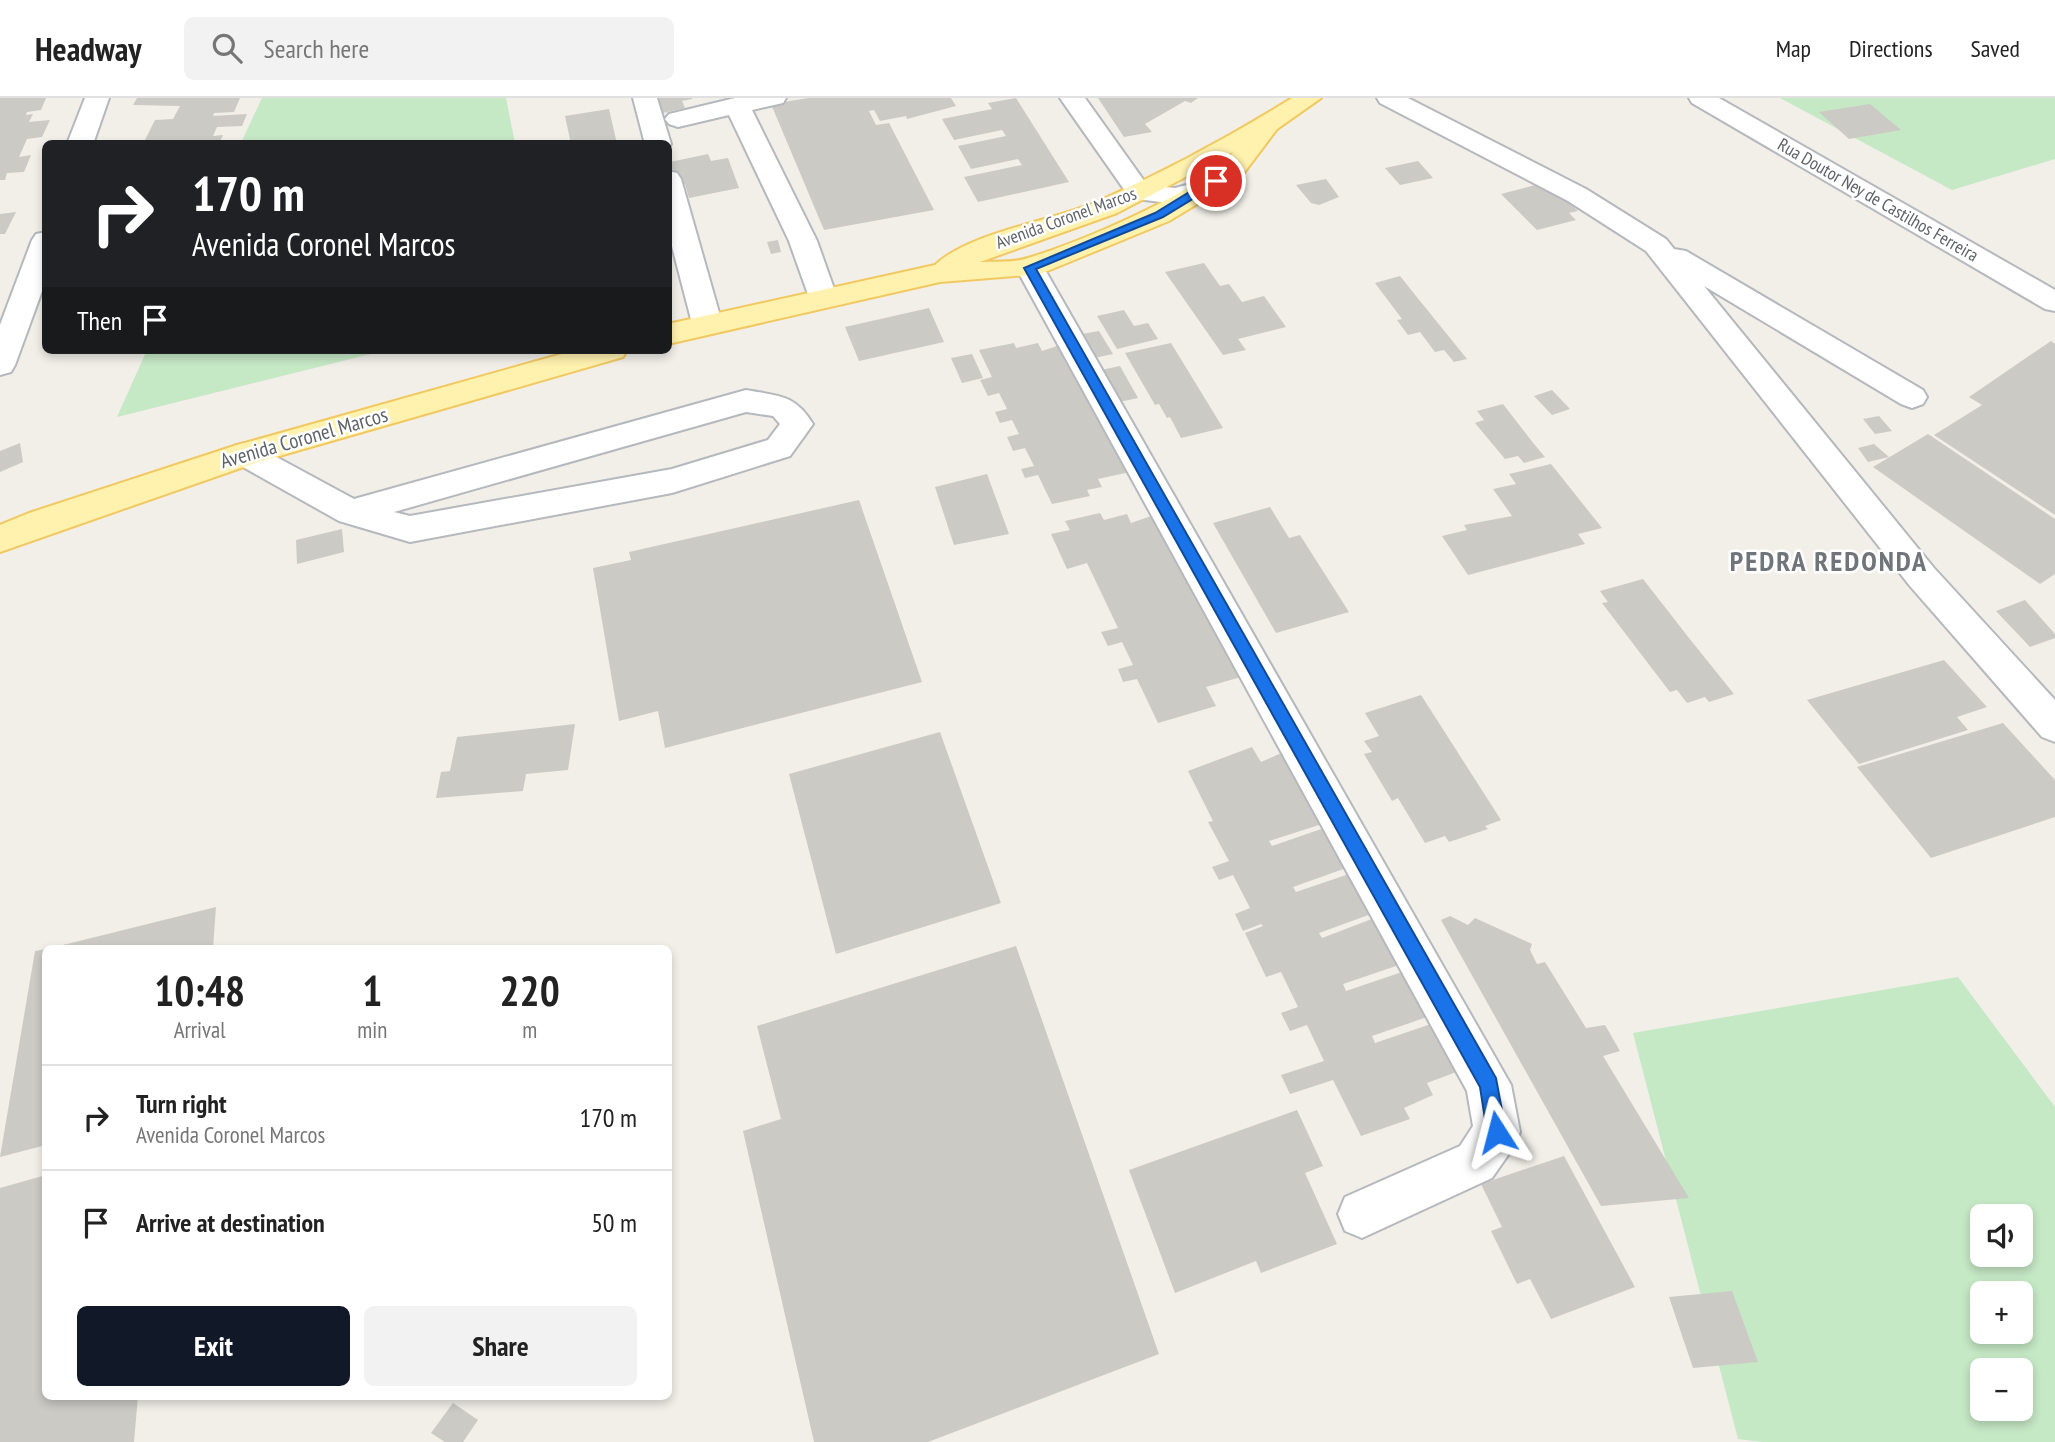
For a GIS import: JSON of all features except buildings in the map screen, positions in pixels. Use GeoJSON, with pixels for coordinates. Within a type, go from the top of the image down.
{"type":"FeatureCollection","features":[{"type":"Feature","properties":{"kind":"main road","name":"Avenida Coronel Marcos"},"geometry":{"type":"LineString","coordinates":[[940,273],[978,251],[1107,207],[1139,192],[1268,124],[1309,98]]}},
{"type":"Feature","properties":{"kind":"main road","name":"Avenida Coronel Marcos"},"geometry":{"type":"LineString","coordinates":[[672,333],[940,273],[1030,268],[1159,215],[1231,172],[1268,124]]}},
{"type":"Feature","properties":{"kind":"main road","name":"Avenida Coronel Marcos"},"geometry":{"type":"LineString","coordinates":[[0,539],[41,522],[245,454],[598,354]]}},
{"type":"Feature","properties":{"kind":"street"},"geometry":{"type":"LineString","coordinates":[[81,140],[97,98]]}},
{"type":"Feature","properties":{"kind":"street"},"geometry":{"type":"LineString","coordinates":[[645,98],[657,140]]}},
{"type":"Feature","properties":{"kind":"street"},"geometry":{"type":"LineString","coordinates":[[678,118],[774,98]]}},
{"type":"Feature","properties":{"kind":"street"},"geometry":{"type":"LineString","coordinates":[[1072,98],[1139,192],[1163,197],[1202,189]]}},
{"type":"Feature","properties":{"kind":"street"},"geometry":{"type":"LineString","coordinates":[[1389,98],[1577,195],[1912,397]]}},
{"type":"Feature","properties":{"kind":"street","name":"Rua Doutor Ney de Castilhos Ferreira"},"geometry":{"type":"LineString","coordinates":[[1701,98],[2055,302]]}},
{"type":"Feature","properties":{"kind":"street"},"geometry":{"type":"LineString","coordinates":[[737,105],[803,241],[823,297]]}},
{"type":"Feature","properties":{"kind":"street"},"geometry":{"type":"LineString","coordinates":[[672,194],[707,323]]}},
{"type":"Feature","properties":{"kind":"street"},"geometry":{"type":"LineString","coordinates":[[1656,245],[1922,577],[2055,726]]}},
{"type":"Feature","properties":{"kind":"street"},"geometry":{"type":"LineString","coordinates":[[0,365],[42,251]]}},
{"type":"Feature","properties":{"kind":"street"},"geometry":{"type":"LineString","coordinates":[[1030,268],[1489,1085],[1497,1132],[1476,1161],[1362,1214]]}},
{"type":"Feature","properties":{"kind":"street"},"geometry":{"type":"LineString","coordinates":[[245,454],[351,512],[410,529],[672,481],[779,448],[797,424],[783,407],[746,401],[351,512]]}},
{"type":"Feature","properties":{"kind":"green space"},"geometry":{"type":"Polygon","coordinates":[[[262,98],[506,98],[514,140],[242,140],[262,98]]]}},
{"type":"Feature","properties":{"kind":"green space"},"geometry":{"type":"Polygon","coordinates":[[[1780,98],[2055,98],[2055,159],[1952,190],[1780,98]]]}},
{"type":"Feature","properties":{"kind":"green space"},"geometry":{"type":"Polygon","coordinates":[[[145,354],[371,354],[117,417],[145,354]]]}},
{"type":"Feature","properties":{"kind":"green space"},"geometry":{"type":"Polygon","coordinates":[[[1958,977],[2055,1107],[2055,1442],[1762,1442],[1738,1439],[1633,1033],[1958,977]]]}},
{"type":"Feature","properties":{"kind":"district","name":"PEDRA REDONDA"},"geometry":{"type":"Point","coordinates":[1829,561]}},
{"type":"Feature","properties":{"kind":"route"},"geometry":{"type":"LineString","coordinates":[[1216,181],[1159,215],[1030,268],[1489,1085],[1497,1132]]}}]}
